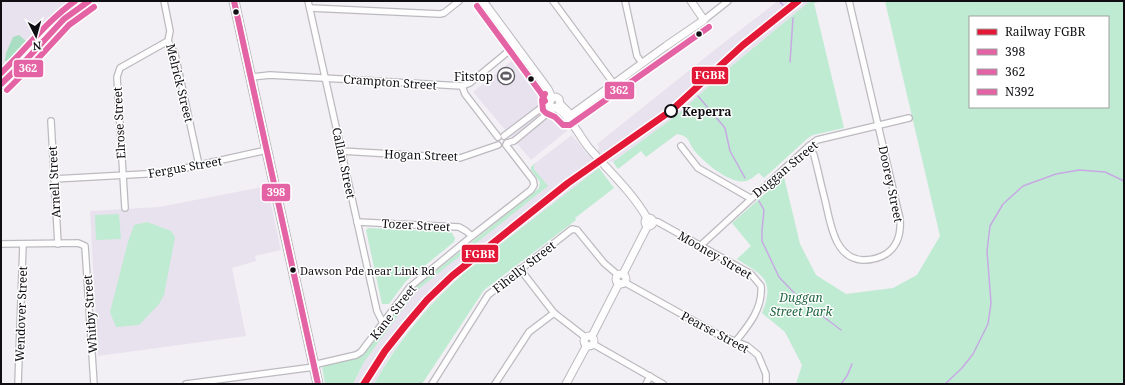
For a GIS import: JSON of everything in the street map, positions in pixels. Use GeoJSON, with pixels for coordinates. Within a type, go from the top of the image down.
{"type":"FeatureCollection","features":[{"type":"Feature","properties":{"kind":"main road"},"geometry":{"type":"LineString","coordinates":[[1,84],[26,60],[64,19],[89,1]]}},
{"type":"Feature","properties":{"kind":"main road"},"geometry":{"type":"LineString","coordinates":[[234,1],[318,384]]}},
{"type":"Feature","properties":{"kind":"street","name":"Melrick Street"},"geometry":{"type":"LineString","coordinates":[[164,1],[170,31],[168,41],[174,54],[199,165]]}},
{"type":"Feature","properties":{"kind":"street","name":"Callan Street"},"geometry":{"type":"LineString","coordinates":[[308,1],[377,312],[383,323]]}},
{"type":"Feature","properties":{"kind":"street"},"geometry":{"type":"LineString","coordinates":[[310,8],[440,14],[444,13],[459,1]]}},
{"type":"Feature","properties":{"kind":"street"},"geometry":{"type":"LineString","coordinates":[[483,1],[548,89],[554,104],[569,117],[590,142],[595,154],[638,204],[649,221],[621,279],[584,342],[663,384]]}},
{"type":"Feature","properties":{"kind":"street"},"geometry":{"type":"LineString","coordinates":[[553,1],[614,84]]}},
{"type":"Feature","properties":{"kind":"street"},"geometry":{"type":"LineString","coordinates":[[625,1],[637,56],[642,63]]}},
{"type":"Feature","properties":{"kind":"street"},"geometry":{"type":"LineString","coordinates":[[691,1],[704,20]]}},
{"type":"Feature","properties":{"kind":"street"},"geometry":{"type":"LineString","coordinates":[[569,117],[642,63],[704,20],[728,1]]}},
{"type":"Feature","properties":{"kind":"street","name":"Doorey Street"},"geometry":{"type":"LineString","coordinates":[[809,146],[814,155],[833,234],[842,251],[857,260],[875,260],[890,251],[900,236],[900,219],[849,1]]}},
{"type":"Feature","properties":{"kind":"street","name":"Elrose Street"},"geometry":{"type":"LineString","coordinates":[[125,208],[117,76],[120,68],[168,41]]}},
{"type":"Feature","properties":{"kind":"street"},"geometry":{"type":"LineString","coordinates":[[506,144],[506,139],[501,136],[465,94],[462,86],[470,83],[516,45]]}},
{"type":"Feature","properties":{"kind":"street","name":"Crampton Street"},"geometry":{"type":"LineString","coordinates":[[251,77],[270,75],[462,86]]}},
{"type":"Feature","properties":{"kind":"street"},"geometry":{"type":"LineString","coordinates":[[554,104],[512,143],[501,146],[498,145],[496,141],[501,136],[554,104]]}},
{"type":"Feature","properties":{"kind":"street","name":"Duggan Street"},"geometry":{"type":"LineString","coordinates":[[700,246],[750,198],[809,146],[818,140],[909,118]]}},
{"type":"Feature","properties":{"kind":"street","name":"Arnell Street"},"geometry":{"type":"LineString","coordinates":[[51,121],[58,244]]}},
{"type":"Feature","properties":{"kind":"street","name":"Kane Street"},"geometry":{"type":"LineString","coordinates":[[186,384],[314,366],[356,355],[361,352],[410,287],[531,190],[534,186],[533,180],[506,144]]}},
{"type":"Feature","properties":{"kind":"street","name":"Hogan Street"},"geometry":{"type":"LineString","coordinates":[[341,151],[460,158],[498,145]]}},
{"type":"Feature","properties":{"kind":"street"},"geometry":{"type":"LineString","coordinates":[[681,146],[698,168],[750,198]]}},
{"type":"Feature","properties":{"kind":"street","name":"Fergus Street"},"geometry":{"type":"LineString","coordinates":[[54,179],[163,173],[267,150]]}},
{"type":"Feature","properties":{"kind":"street","name":"Mooney Street"},"geometry":{"type":"LineString","coordinates":[[649,221],[658,222],[751,274],[761,286],[760,306],[736,341]]}},
{"type":"Feature","properties":{"kind":"street","name":"Tozer Street"},"geometry":{"type":"LineString","coordinates":[[357,222],[459,227],[472,236]]}},
{"type":"Feature","properties":{"kind":"street","name":"Fihelly Street"},"geometry":{"type":"LineString","coordinates":[[432,384],[486,297],[572,229],[577,230],[604,263],[621,279]]}},
{"type":"Feature","properties":{"kind":"street","name":"Whitby Street"},"geometry":{"type":"LineString","coordinates":[[58,244],[78,243],[84,245],[86,248],[94,384]]}},
{"type":"Feature","properties":{"kind":"street"},"geometry":{"type":"LineString","coordinates":[[1,244],[58,244]]}},
{"type":"Feature","properties":{"kind":"street","name":"Wendover Street"},"geometry":{"type":"LineString","coordinates":[[18,384],[23,244]]}},
{"type":"Feature","properties":{"kind":"street"},"geometry":{"type":"LineString","coordinates":[[520,269],[554,313],[588,337]]}},
{"type":"Feature","properties":{"kind":"street","name":"Pearse Street"},"geometry":{"type":"LineString","coordinates":[[621,279],[719,335],[747,346],[758,355],[766,374],[766,384]]}},
{"type":"Feature","properties":{"kind":"street"},"geometry":{"type":"LineString","coordinates":[[495,384],[529,332],[554,313]]}},
{"type":"Feature","properties":{"kind":"street"},"geometry":{"type":"LineString","coordinates":[[566,384],[590,345]]}},
{"type":"Feature","properties":{"kind":"street"},"geometry":{"type":"LineString","coordinates":[[646,384],[650,376]]}},
{"type":"Feature","properties":{"kind":"shaded area"},"geometry":{"type":"Polygon","coordinates":[[[1,1],[70,1],[25,51],[1,74],[1,1]]]}},
{"type":"Feature","properties":{"kind":"shaded area"},"geometry":{"type":"Polygon","coordinates":[[[778,1],[810,1],[728,69],[677,115],[613,162],[605,161],[602,157],[628,138],[627,137],[601,155],[598,152],[599,147],[597,144],[778,1]]]}},
{"type":"Feature","properties":{"kind":"shaded area"},"geometry":{"type":"Polygon","coordinates":[[[514,59],[568,130],[531,160],[473,92],[514,59]]]}},
{"type":"Feature","properties":{"kind":"shaded area"},"geometry":{"type":"Polygon","coordinates":[[[572,135],[587,154],[592,156],[599,166],[599,169],[481,259],[451,284],[406,333],[387,361],[374,384],[353,384],[364,362],[416,291],[547,186],[534,169],[534,164],[572,135]]]}},
{"type":"Feature","properties":{"kind":"shaded area"},"geometry":{"type":"Polygon","coordinates":[[[267,186],[281,250],[255,256],[256,261],[232,268],[246,336],[98,356],[90,211],[159,207],[267,186]]]}},
{"type":"Feature","properties":{"kind":"green space"},"geometry":{"type":"Polygon","coordinates":[[[810,1],[824,1],[814,3],[844,128],[813,135],[808,138],[764,178],[759,173],[750,180],[746,181],[733,180],[725,176],[710,166],[698,155],[687,138],[677,134],[646,157],[641,151],[618,169],[613,162],[677,115],[728,69],[810,1]]]}},
{"type":"Feature","properties":{"kind":"green space","name":"Duggan Street Park"},"geometry":{"type":"Polygon","coordinates":[[[885,1],[1124,1],[1124,384],[796,384],[802,365],[785,332],[762,313],[766,302],[767,286],[760,275],[737,259],[751,246],[732,223],[784,177],[800,244],[816,275],[846,294],[893,288],[917,275],[940,236],[885,1]]]}},
{"type":"Feature","properties":{"kind":"green space"},"geometry":{"type":"Polygon","coordinates":[[[19,35],[26,41],[32,42],[31,46],[12,65],[8,65],[5,60],[6,53],[13,37],[19,35]]]}},
{"type":"Feature","properties":{"kind":"green space"},"geometry":{"type":"Polygon","coordinates":[[[534,164],[534,169],[548,186],[416,291],[364,362],[353,384],[325,384],[322,366],[354,359],[363,355],[411,291],[539,188],[540,182],[531,170],[531,167],[534,164]]]}},
{"type":"Feature","properties":{"kind":"green space"},"geometry":{"type":"Polygon","coordinates":[[[599,168],[614,188],[575,218],[576,220],[484,290],[422,384],[374,384],[405,336],[442,293],[471,267],[599,168]]]}},
{"type":"Feature","properties":{"kind":"green space"},"geometry":{"type":"Polygon","coordinates":[[[119,214],[121,239],[96,240],[95,215],[119,214]]]}},
{"type":"Feature","properties":{"kind":"green space"},"geometry":{"type":"Polygon","coordinates":[[[147,222],[171,231],[175,237],[164,295],[159,304],[139,325],[116,327],[110,312],[128,242],[134,225],[147,222]]]}},
{"type":"Feature","properties":{"kind":"green space"},"geometry":{"type":"Polygon","coordinates":[[[368,228],[451,232],[455,238],[454,242],[406,281],[389,304],[382,304],[366,230],[368,228]]]}},
{"type":"Feature","properties":{"kind":"waterway"},"geometry":{"type":"LineString","coordinates":[[780,2],[783,5]]}},
{"type":"Feature","properties":{"kind":"waterway"},"geometry":{"type":"LineString","coordinates":[[790,62],[793,18]]}},
{"type":"Feature","properties":{"kind":"waterway"},"geometry":{"type":"LineString","coordinates":[[698,96],[725,128],[730,151],[745,178]]}},
{"type":"Feature","properties":{"kind":"waterway"},"geometry":{"type":"LineString","coordinates":[[945,384],[962,368],[973,354],[988,324],[991,303],[987,251],[990,226],[1003,204],[1023,186],[1056,174],[1079,170],[1105,172],[1124,181]]}},
{"type":"Feature","properties":{"kind":"waterway"},"geometry":{"type":"LineString","coordinates":[[759,201],[764,210],[762,241],[779,277],[800,299],[841,330]]}},
{"type":"Feature","properties":{"kind":"waterway"},"geometry":{"type":"LineString","coordinates":[[841,384],[847,376],[852,364]]}},
{"type":"Feature","properties":{"kind":"rail line","name":"FGBR"},"geometry":{"type":"LineString","coordinates":[[364,384],[385,351],[405,326],[427,300],[452,276],[568,183],[672,110],[743,45],[798,1]]}},
{"type":"Feature","properties":{"kind":"transit line","name":"N392"},"geometry":{"type":"LineString","coordinates":[[1,73],[55,17],[75,1]]}},
{"type":"Feature","properties":{"kind":"transit line","name":"398"},"geometry":{"type":"LineString","coordinates":[[1,84],[26,60],[64,19],[89,1]]}},
{"type":"Feature","properties":{"kind":"transit line","name":"398"},"geometry":{"type":"LineString","coordinates":[[234,1],[318,384]]}},
{"type":"Feature","properties":{"kind":"transit line","name":"362"},"geometry":{"type":"LineString","coordinates":[[477,6],[541,93],[545,101]]}},
{"type":"Feature","properties":{"kind":"transit line","name":"362"},"geometry":{"type":"LineString","coordinates":[[7,90],[69,25],[94,7]]}},
{"type":"Feature","properties":{"kind":"transit line","name":"362"},"geometry":{"type":"LineString","coordinates":[[545,94],[542,100],[543,110],[555,117],[563,125],[570,125],[709,27]]}},
{"type":"Feature","properties":{"kind":"place","name":"Fitstop"},"geometry":{"type":"Point","coordinates":[506,76]}},
{"type":"Feature","properties":{"kind":"place","name":"Keperra"},"geometry":{"type":"Point","coordinates":[671,111]}},
{"type":"Feature","properties":{"kind":"place","name":"Dawson Pde near Link Rd"},"geometry":{"type":"Point","coordinates":[293,270]}}]}
